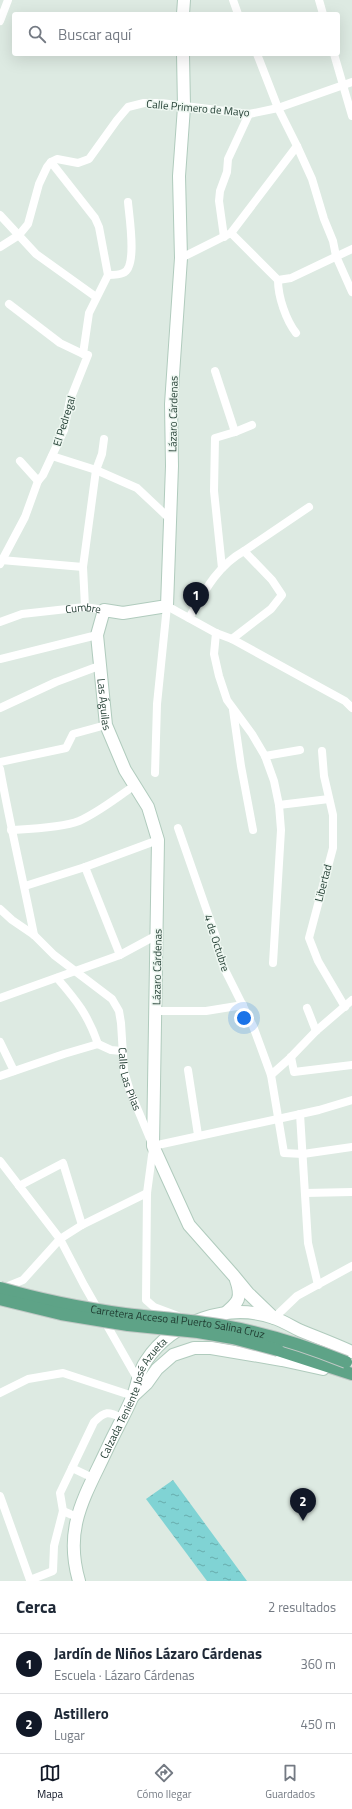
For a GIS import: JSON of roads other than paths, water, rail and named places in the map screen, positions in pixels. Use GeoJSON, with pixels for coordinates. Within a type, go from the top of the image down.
{"type":"FeatureCollection","features":[{"type":"Feature","properties":{"kind":"main road","name":"Carretera Acceso al Puerto Salina Cruz"},"geometry":{"type":"LineString","coordinates":[[0,1288],[76,1306],[251,1331],[350,1359]]}},
{"type":"Feature","properties":{"kind":"main road","name":"Carretera Acceso al Puerto Salina Cruz"},"geometry":{"type":"LineString","coordinates":[[0,1299],[61,1314],[128,1325],[198,1332],[232,1338],[278,1350],[352,1375]]}},
{"type":"Feature","properties":{"kind":"street"},"geometry":{"type":"LineString","coordinates":[[0,21],[8,0]]}},
{"type":"Feature","properties":{"kind":"street"},"geometry":{"type":"LineString","coordinates":[[183,12],[184,0]]}},
{"type":"Feature","properties":{"kind":"street"},"geometry":{"type":"LineString","coordinates":[[233,0],[237,12]]}},
{"type":"Feature","properties":{"kind":"street"},"geometry":{"type":"LineString","coordinates":[[319,0],[322,12]]}},
{"type":"Feature","properties":{"kind":"street","name":"Lázaro Cárdenas"},"geometry":{"type":"LineString","coordinates":[[154,773],[157,704],[167,606],[172,466],[171,404],[181,258],[179,176],[184,107],[183,56]]}},
{"type":"Feature","properties":{"kind":"street"},"geometry":{"type":"LineString","coordinates":[[258,56],[278,108],[298,146],[314,185],[324,219],[333,240],[336,256],[352,292]]}},
{"type":"Feature","properties":{"kind":"street"},"geometry":{"type":"LineString","coordinates":[[335,56],[352,116]]}},
{"type":"Feature","properties":{"kind":"street","name":"Calle Primero de Mayo"},"geometry":{"type":"LineString","coordinates":[[52,162],[57,159],[78,163],[89,159],[116,120],[128,107],[144,103],[161,103],[249,114],[278,108],[352,82]]}},
{"type":"Feature","properties":{"kind":"street"},"geometry":{"type":"LineString","coordinates":[[249,114],[228,159],[227,172],[220,191],[219,201],[228,235],[278,280],[278,289],[290,326],[296,333]]}},
{"type":"Feature","properties":{"kind":"street"},"geometry":{"type":"LineString","coordinates":[[181,258],[228,235],[298,146]]}},
{"type":"Feature","properties":{"kind":"street"},"geometry":{"type":"LineString","coordinates":[[0,247],[19,235],[28,224],[39,184],[47,167],[52,162],[95,218],[99,227],[108,275],[124,273],[130,268],[132,252],[128,202]]}},
{"type":"Feature","properties":{"kind":"street"},"geometry":{"type":"LineString","coordinates":[[0,215],[43,260],[60,270],[77,285],[96,297]]}},
{"type":"Feature","properties":{"kind":"street"},"geometry":{"type":"LineString","coordinates":[[278,280],[291,278],[352,249]]}},
{"type":"Feature","properties":{"kind":"street","name":"El Pedregal"},"geometry":{"type":"LineString","coordinates":[[1,562],[25,517],[38,481],[64,430],[70,400],[88,355],[83,354],[89,313],[108,275]]}},
{"type":"Feature","properties":{"kind":"street"},"geometry":{"type":"LineString","coordinates":[[10,304],[60,343],[83,354]]}},
{"type":"Feature","properties":{"kind":"street"},"geometry":{"type":"LineString","coordinates":[[215,371],[235,432]]}},
{"type":"Feature","properties":{"kind":"street"},"geometry":{"type":"LineString","coordinates":[[222,568],[214,491],[215,438],[252,425]]}},
{"type":"Feature","properties":{"kind":"street"},"geometry":{"type":"LineString","coordinates":[[85,607],[83,567],[96,470],[102,454],[104,439]]}},
{"type":"Feature","properties":{"kind":"street"},"geometry":{"type":"LineString","coordinates":[[52,456],[96,470],[137,488],[170,519]]}},
{"type":"Feature","properties":{"kind":"street"},"geometry":{"type":"LineString","coordinates":[[20,461],[38,481]]}},
{"type":"Feature","properties":{"kind":"street"},"geometry":{"type":"LineString","coordinates":[[189,618],[222,568],[234,557],[309,507]]}},
{"type":"Feature","properties":{"kind":"street"},"geometry":{"type":"LineString","coordinates":[[232,639],[271,609],[282,595],[272,580],[244,551]]}},
{"type":"Feature","properties":{"kind":"street"},"geometry":{"type":"LineString","coordinates":[[1,562],[83,567]]}},
{"type":"Feature","properties":{"kind":"street"},"geometry":{"type":"LineString","coordinates":[[167,606],[216,633],[232,639],[345,701],[352,708]]}},
{"type":"Feature","properties":{"kind":"street","name":"Cumbre"},"geometry":{"type":"LineString","coordinates":[[0,622],[22,614],[85,607],[123,613],[167,606]]}},
{"type":"Feature","properties":{"kind":"street","name":"Las Águilas"},"geometry":{"type":"LineString","coordinates":[[104,610],[97,635],[106,725],[125,770],[136,789]]}},
{"type":"Feature","properties":{"kind":"street"},"geometry":{"type":"LineString","coordinates":[[216,633],[214,654],[227,700],[252,734],[265,756],[274,781],[279,805],[281,830],[273,963]]}},
{"type":"Feature","properties":{"kind":"street"},"geometry":{"type":"LineString","coordinates":[[0,658],[97,635]]}},
{"type":"Feature","properties":{"kind":"street"},"geometry":{"type":"LineString","coordinates":[[0,708],[56,682],[99,666]]}},
{"type":"Feature","properties":{"kind":"street"},"geometry":{"type":"LineString","coordinates":[[233,709],[241,766],[253,830]]}},
{"type":"Feature","properties":{"kind":"street"},"geometry":{"type":"LineString","coordinates":[[0,762],[66,748],[73,734],[106,725]]}},
{"type":"Feature","properties":{"kind":"street"},"geometry":{"type":"LineString","coordinates":[[265,756],[300,750]]}},
{"type":"Feature","properties":{"kind":"street","name":"Libertad"},"geometry":{"type":"LineString","coordinates":[[322,751],[324,776],[332,815],[333,848],[309,938],[318,961],[345,1007]]}},
{"type":"Feature","properties":{"kind":"street"},"geometry":{"type":"LineString","coordinates":[[0,769],[11,830],[25,886],[34,935]]}},
{"type":"Feature","properties":{"kind":"street"},"geometry":{"type":"LineString","coordinates":[[11,830],[30,829],[77,822],[136,789]]}},
{"type":"Feature","properties":{"kind":"street","name":"Lázaro Cárdenas"},"geometry":{"type":"LineString","coordinates":[[136,789],[148,807],[158,840],[153,1146]]}},
{"type":"Feature","properties":{"kind":"street"},"geometry":{"type":"LineString","coordinates":[[279,805],[329,799]]}},
{"type":"Feature","properties":{"kind":"street","name":"4 de Octubre"},"geometry":{"type":"LineString","coordinates":[[178,828],[216,937],[215,941],[224,968],[253,1026],[271,1075],[284,1153],[303,1154]]}},
{"type":"Feature","properties":{"kind":"street"},"geometry":{"type":"LineString","coordinates":[[25,886],[85,867],[158,840]]}},
{"type":"Feature","properties":{"kind":"street"},"geometry":{"type":"LineString","coordinates":[[85,867],[120,954]]}},
{"type":"Feature","properties":{"kind":"street","name":"Calle Las Pilas"},"geometry":{"type":"LineString","coordinates":[[0,909],[12,920],[34,935],[54,955],[112,999],[119,1011],[124,1071],[130,1091],[189,1225],[248,1293],[274,1318]]}},
{"type":"Feature","properties":{"kind":"street"},"geometry":{"type":"LineString","coordinates":[[0,998],[120,954],[157,935]]}},
{"type":"Feature","properties":{"kind":"street"},"geometry":{"type":"LineString","coordinates":[[57,978],[82,1008],[92,1026],[98,1044]]}},
{"type":"Feature","properties":{"kind":"street"},"geometry":{"type":"LineString","coordinates":[[271,1075],[316,1031],[352,1000]]}},
{"type":"Feature","properties":{"kind":"street"},"geometry":{"type":"LineString","coordinates":[[156,1011],[206,1011],[243,1005]]}},
{"type":"Feature","properties":{"kind":"street"},"geometry":{"type":"LineString","coordinates":[[307,1008],[316,1031]]}},
{"type":"Feature","properties":{"kind":"street"},"geometry":{"type":"LineString","coordinates":[[0,1042],[14,1071]]}},
{"type":"Feature","properties":{"kind":"street"},"geometry":{"type":"LineString","coordinates":[[0,1076],[98,1044],[111,1050],[122,1051]]}},
{"type":"Feature","properties":{"kind":"street"},"geometry":{"type":"LineString","coordinates":[[291,1057],[294,1072],[352,1065]]}},
{"type":"Feature","properties":{"kind":"street"},"geometry":{"type":"LineString","coordinates":[[188,1070],[198,1135]]}},
{"type":"Feature","properties":{"kind":"street"},"geometry":{"type":"LineString","coordinates":[[211,1348],[209,1338],[210,1330],[154,1307],[146,1300],[147,1193],[153,1146],[300,1114],[352,1100]]}},
{"type":"Feature","properties":{"kind":"street"},"geometry":{"type":"LineString","coordinates":[[300,1114],[308,1243],[318,1285]]}},
{"type":"Feature","properties":{"kind":"street"},"geometry":{"type":"LineString","coordinates":[[303,1154],[352,1147]]}},
{"type":"Feature","properties":{"kind":"street"},"geometry":{"type":"LineString","coordinates":[[0,1161],[60,1239],[84,1285],[137,1378]]}},
{"type":"Feature","properties":{"kind":"street"},"geometry":{"type":"LineString","coordinates":[[19,1186],[63,1163],[82,1225]]}},
{"type":"Feature","properties":{"kind":"street"},"geometry":{"type":"LineString","coordinates":[[305,1194],[352,1192]]}},
{"type":"Feature","properties":{"kind":"street"},"geometry":{"type":"LineString","coordinates":[[0,1288],[23,1280],[60,1239],[82,1225],[147,1193]]}},
{"type":"Feature","properties":{"kind":"street"},"geometry":{"type":"LineString","coordinates":[[274,1318],[297,1296],[352,1266]]}},
{"type":"Feature","properties":{"kind":"street","name":"Calle Las Pilas"},"geometry":{"type":"LineString","coordinates":[[210,1330],[225,1313],[236,1305],[240,1294],[234,1276]]}},
{"type":"Feature","properties":{"kind":"street","name":"Calzada Teniente José Azueta"},"geometry":{"type":"LineString","coordinates":[[79,1581],[72,1547],[77,1517],[93,1478],[133,1396],[137,1378],[145,1362],[152,1352],[173,1332],[191,1323],[225,1313],[251,1314],[274,1318],[350,1359]]}},
{"type":"Feature","properties":{"kind":"street"},"geometry":{"type":"LineString","coordinates":[[0,1394],[28,1379],[63,1373],[133,1396],[147,1384],[157,1369],[173,1355],[186,1349],[200,1347],[282,1360],[352,1375]]}},
{"type":"Feature","properties":{"kind":"street"},"geometry":{"type":"LineString","coordinates":[[0,1496],[28,1580],[53,1571],[54,1546],[63,1511],[60,1493],[94,1422],[102,1414],[111,1412],[122,1418]]}},
{"type":"Feature","properties":{"kind":"street"},"geometry":{"type":"LineString","coordinates":[[72,1468],[93,1478]]}},
{"type":"Feature","properties":{"kind":"street"},"geometry":{"type":"LineString","coordinates":[[63,1511],[77,1517]]}},
{"type":"Feature","properties":{"kind":"water"},"geometry":{"type":"Polygon","coordinates":[[[173,1480],[247,1581],[207,1581],[146,1499],[173,1480]]]}},
{"type":"Feature","properties":{"kind":"place","name":"Jardín de Niños Lázaro Cárdenas"},"geometry":{"type":"Point","coordinates":[196,615]}},
{"type":"Feature","properties":{"kind":"place","name":"Astillero"},"geometry":{"type":"Point","coordinates":[303,1521]}}]}
